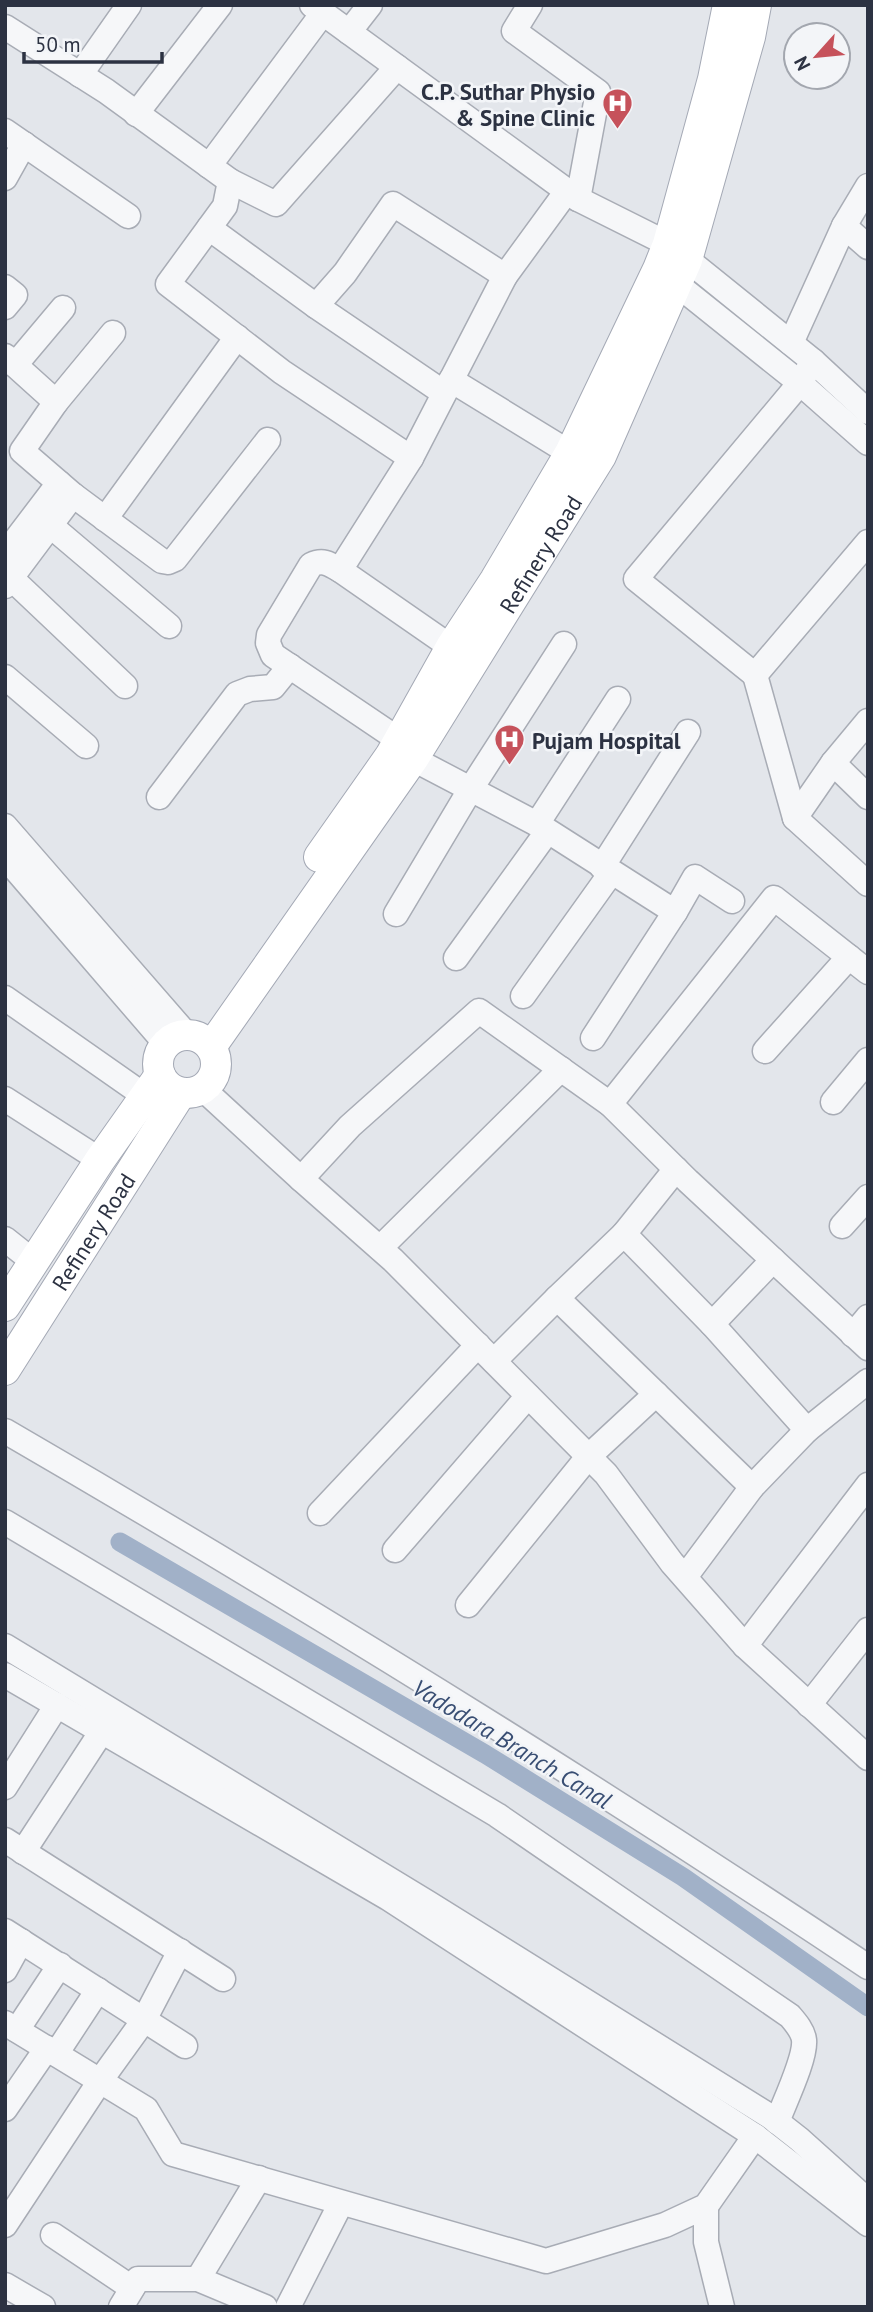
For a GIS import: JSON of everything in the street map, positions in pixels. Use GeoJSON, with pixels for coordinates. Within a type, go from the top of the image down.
{"type":"FeatureCollection","features":[{"type":"Feature","properties":{"kind":"main road","name":"Refinery Road"},"geometry":{"type":"LineString","coordinates":[[402,750],[451,647],[495,580],[570,453],[673,265],[713,79],[721,10]]}},
{"type":"Feature","properties":{"kind":"main road","name":"Refinery Road"},"geometry":{"type":"LineString","coordinates":[[190,1040],[402,750],[601,456],[673,265],[754,19]]}},
{"type":"Feature","properties":{"kind":"main road"},"geometry":{"type":"LineString","coordinates":[[190,1040],[216,1056],[214,1076],[172,1088],[159,1056],[190,1040]]}},
{"type":"Feature","properties":{"kind":"main road","name":"Refinery Road"},"geometry":{"type":"LineString","coordinates":[[5,1306],[100,1160],[172,1088]]}},
{"type":"Feature","properties":{"kind":"main road","name":"Refinery Road"},"geometry":{"type":"LineString","coordinates":[[9,1355],[172,1088]]}},
{"type":"Feature","properties":{"kind":"street"},"geometry":{"type":"LineString","coordinates":[[80,75],[129,5]]}},
{"type":"Feature","properties":{"kind":"street"},"geometry":{"type":"LineString","coordinates":[[136,114],[220,5]]}},
{"type":"Feature","properties":{"kind":"street"},"geometry":{"type":"LineString","coordinates":[[349,32],[370,5]]}},
{"type":"Feature","properties":{"kind":"street"},"geometry":{"type":"LineString","coordinates":[[340,570],[411,458],[505,276],[572,195],[598,92],[514,31],[530,5]]}},
{"type":"Feature","properties":{"kind":"street"},"geometry":{"type":"LineString","coordinates":[[209,166],[317,9],[572,195],[791,344],[868,412]]}},
{"type":"Feature","properties":{"kind":"street"},"geometry":{"type":"LineString","coordinates":[[721,10],[754,19]]}},
{"type":"Feature","properties":{"kind":"street"},"geometry":{"type":"LineString","coordinates":[[5,27],[80,75],[230,181],[276,204],[397,67]]}},
{"type":"Feature","properties":{"kind":"street"},"geometry":{"type":"LineString","coordinates":[[5,178],[15,137],[128,216]]}},
{"type":"Feature","properties":{"kind":"street"},"geometry":{"type":"LineString","coordinates":[[230,181],[225,206],[168,284],[282,372],[411,458]]}},
{"type":"Feature","properties":{"kind":"street"},"geometry":{"type":"LineString","coordinates":[[791,344],[844,226],[868,186]]}},
{"type":"Feature","properties":{"kind":"street"},"geometry":{"type":"LineString","coordinates":[[316,306],[345,273],[393,204],[505,276]]}},
{"type":"Feature","properties":{"kind":"street"},"geometry":{"type":"LineString","coordinates":[[844,226],[868,247]]}},
{"type":"Feature","properties":{"kind":"street"},"geometry":{"type":"LineString","coordinates":[[209,228],[316,306],[447,386],[570,453]]}},
{"type":"Feature","properties":{"kind":"street"},"geometry":{"type":"LineString","coordinates":[[673,265],[868,443]]}},
{"type":"Feature","properties":{"kind":"street"},"geometry":{"type":"LineString","coordinates":[[5,287],[15,295],[5,307]]}},
{"type":"Feature","properties":{"kind":"street"},"geometry":{"type":"LineString","coordinates":[[56,402],[10,360],[63,308]]}},
{"type":"Feature","properties":{"kind":"street"},"geometry":{"type":"LineString","coordinates":[[113,334],[56,402],[14,445],[66,489],[162,561],[175,559],[268,440]]}},
{"type":"Feature","properties":{"kind":"street"},"geometry":{"type":"LineString","coordinates":[[105,519],[237,337]]}},
{"type":"Feature","properties":{"kind":"street"},"geometry":{"type":"LineString","coordinates":[[813,361],[800,383],[636,579],[755,675],[795,818],[868,884]]}},
{"type":"Feature","properties":{"kind":"street"},"geometry":{"type":"LineString","coordinates":[[66,489],[51,526],[8,582],[125,686]]}},
{"type":"Feature","properties":{"kind":"street"},"geometry":{"type":"LineString","coordinates":[[9,542],[66,489]]}},
{"type":"Feature","properties":{"kind":"street"},"geometry":{"type":"LineString","coordinates":[[51,526],[169,626]]}},
{"type":"Feature","properties":{"kind":"street"},"geometry":{"type":"LineString","coordinates":[[755,675],[868,542]]}},
{"type":"Feature","properties":{"kind":"street"},"geometry":{"type":"LineString","coordinates":[[451,647],[340,570],[318,561],[311,565],[269,635],[268,643],[273,655],[402,750],[542,828],[675,912]]}},
{"type":"Feature","properties":{"kind":"street"},"geometry":{"type":"LineString","coordinates":[[396,914],[470,790],[564,644]]}},
{"type":"Feature","properties":{"kind":"street"},"geometry":{"type":"LineString","coordinates":[[159,797],[237,694],[250,689],[273,688],[290,666]]}},
{"type":"Feature","properties":{"kind":"street"},"geometry":{"type":"LineString","coordinates":[[5,677],[86,746]]}},
{"type":"Feature","properties":{"kind":"street"},"geometry":{"type":"LineString","coordinates":[[456,958],[542,828],[618,699]]}},
{"type":"Feature","properties":{"kind":"street"},"geometry":{"type":"LineString","coordinates":[[795,818],[833,763],[868,721]]}},
{"type":"Feature","properties":{"kind":"street"},"geometry":{"type":"LineString","coordinates":[[523,996],[606,870],[688,732]]}},
{"type":"Feature","properties":{"kind":"street"},"geometry":{"type":"LineString","coordinates":[[833,763],[868,796]]}},
{"type":"Feature","properties":{"kind":"street"},"geometry":{"type":"LineString","coordinates":[[5,826],[190,1040]]}},
{"type":"Feature","properties":{"kind":"street"},"geometry":{"type":"LineString","coordinates":[[5,857],[190,1040]]}},
{"type":"Feature","properties":{"kind":"street"},"geometry":{"type":"LineString","coordinates":[[593,1038],[695,877],[732,901]]}},
{"type":"Feature","properties":{"kind":"street"},"geometry":{"type":"LineString","coordinates":[[610,1104],[774,898],[858,965],[765,1051]]}},
{"type":"Feature","properties":{"kind":"street"},"geometry":{"type":"LineString","coordinates":[[5,998],[172,1088],[301,1179],[380,1248],[606,1474],[685,1577],[745,1646],[868,1758]]}},
{"type":"Feature","properties":{"kind":"street"},"geometry":{"type":"LineString","coordinates":[[301,1179],[350,1126],[479,1011],[610,1104],[773,1260],[863,1333]]}},
{"type":"Feature","properties":{"kind":"street"},"geometry":{"type":"LineString","coordinates":[[833,1101],[868,1060]]}},
{"type":"Feature","properties":{"kind":"street"},"geometry":{"type":"LineString","coordinates":[[380,1248],[561,1069]]}},
{"type":"Feature","properties":{"kind":"street"},"geometry":{"type":"LineString","coordinates":[[5,1099],[100,1160]]}},
{"type":"Feature","properties":{"kind":"street"},"geometry":{"type":"LineString","coordinates":[[320,1514],[486,1353],[557,1298],[624,1234],[676,1169]]}},
{"type":"Feature","properties":{"kind":"street"},"geometry":{"type":"LineString","coordinates":[[842,1226],[868,1197]]}},
{"type":"Feature","properties":{"kind":"street"},"geometry":{"type":"LineString","coordinates":[[624,1234],[712,1324],[807,1430]]}},
{"type":"Feature","properties":{"kind":"street"},"geometry":{"type":"LineString","coordinates":[[5,1239],[34,1262]]}},
{"type":"Feature","properties":{"kind":"street"},"geometry":{"type":"LineString","coordinates":[[712,1324],[773,1260]]}},
{"type":"Feature","properties":{"kind":"street"},"geometry":{"type":"LineString","coordinates":[[557,1298],[752,1487]]}},
{"type":"Feature","properties":{"kind":"street"},"geometry":{"type":"LineString","coordinates":[[685,1577],[752,1487],[807,1430],[868,1381]]}},
{"type":"Feature","properties":{"kind":"street"},"geometry":{"type":"LineString","coordinates":[[468,1605],[588,1457],[656,1394]]}},
{"type":"Feature","properties":{"kind":"street"},"geometry":{"type":"LineString","coordinates":[[395,1550],[528,1396]]}},
{"type":"Feature","properties":{"kind":"street"},"geometry":{"type":"LineString","coordinates":[[5,1431],[131,1504],[599,1790],[868,1967]]}},
{"type":"Feature","properties":{"kind":"street"},"geometry":{"type":"LineString","coordinates":[[745,1646],[868,1485]]}},
{"type":"Feature","properties":{"kind":"street"},"geometry":{"type":"LineString","coordinates":[[5,1522],[497,1815],[790,2016],[804,2040],[803,2053],[777,2122]]}},
{"type":"Feature","properties":{"kind":"street"},"geometry":{"type":"LineString","coordinates":[[809,1705],[868,1630]]}},
{"type":"Feature","properties":{"kind":"street"},"geometry":{"type":"LineString","coordinates":[[5,1646],[428,1902],[777,2122],[799,2138],[868,2201]]}},
{"type":"Feature","properties":{"kind":"street"},"geometry":{"type":"LineString","coordinates":[[5,1675],[388,1898],[755,2136],[868,2224]]}},
{"type":"Feature","properties":{"kind":"street"},"geometry":{"type":"LineString","coordinates":[[5,1787],[57,1705]]}},
{"type":"Feature","properties":{"kind":"street"},"geometry":{"type":"LineString","coordinates":[[102,1731],[14,1846],[223,1979]]}},
{"type":"Feature","properties":{"kind":"street"},"geometry":{"type":"LineString","coordinates":[[5,1970],[13,1936],[185,2046]]}},
{"type":"Feature","properties":{"kind":"street"},"geometry":{"type":"LineString","coordinates":[[5,2225],[100,2081],[144,2020],[180,1951]]}},
{"type":"Feature","properties":{"kind":"street"},"geometry":{"type":"LineString","coordinates":[[60,1965],[11,2026],[146,2109],[173,2154],[546,2261],[665,2225],[706,2206],[755,2136]]}},
{"type":"Feature","properties":{"kind":"street"},"geometry":{"type":"LineString","coordinates":[[5,2109],[98,1990]]}},
{"type":"Feature","properties":{"kind":"street"},"geometry":{"type":"LineString","coordinates":[[198,2279],[259,2178]]}},
{"type":"Feature","properties":{"kind":"street"},"geometry":{"type":"LineString","coordinates":[[288,2307],[341,2203]]}},
{"type":"Feature","properties":{"kind":"street"},"geometry":{"type":"LineString","coordinates":[[706,2206],[706,2242],[722,2307]]}},
{"type":"Feature","properties":{"kind":"street"},"geometry":{"type":"LineString","coordinates":[[53,2235],[127,2297],[138,2279],[198,2279],[265,2307]]}},
{"type":"Feature","properties":{"kind":"street"},"geometry":{"type":"LineString","coordinates":[[5,2285],[43,2307]]}},
{"type":"Feature","properties":{"kind":"waterway","name":"Vadodara Branch Canal"},"geometry":{"type":"LineString","coordinates":[[120,1542],[485,1754],[683,1877],[868,2007]]}},
{"type":"Feature","properties":{"kind":"place","name":"C.P. Suthar Physio & Spine Clinic"},"geometry":{"type":"Point","coordinates":[618,131]}},
{"type":"Feature","properties":{"kind":"place","name":"Pujam Hospital"},"geometry":{"type":"Point","coordinates":[509,767]}}]}
